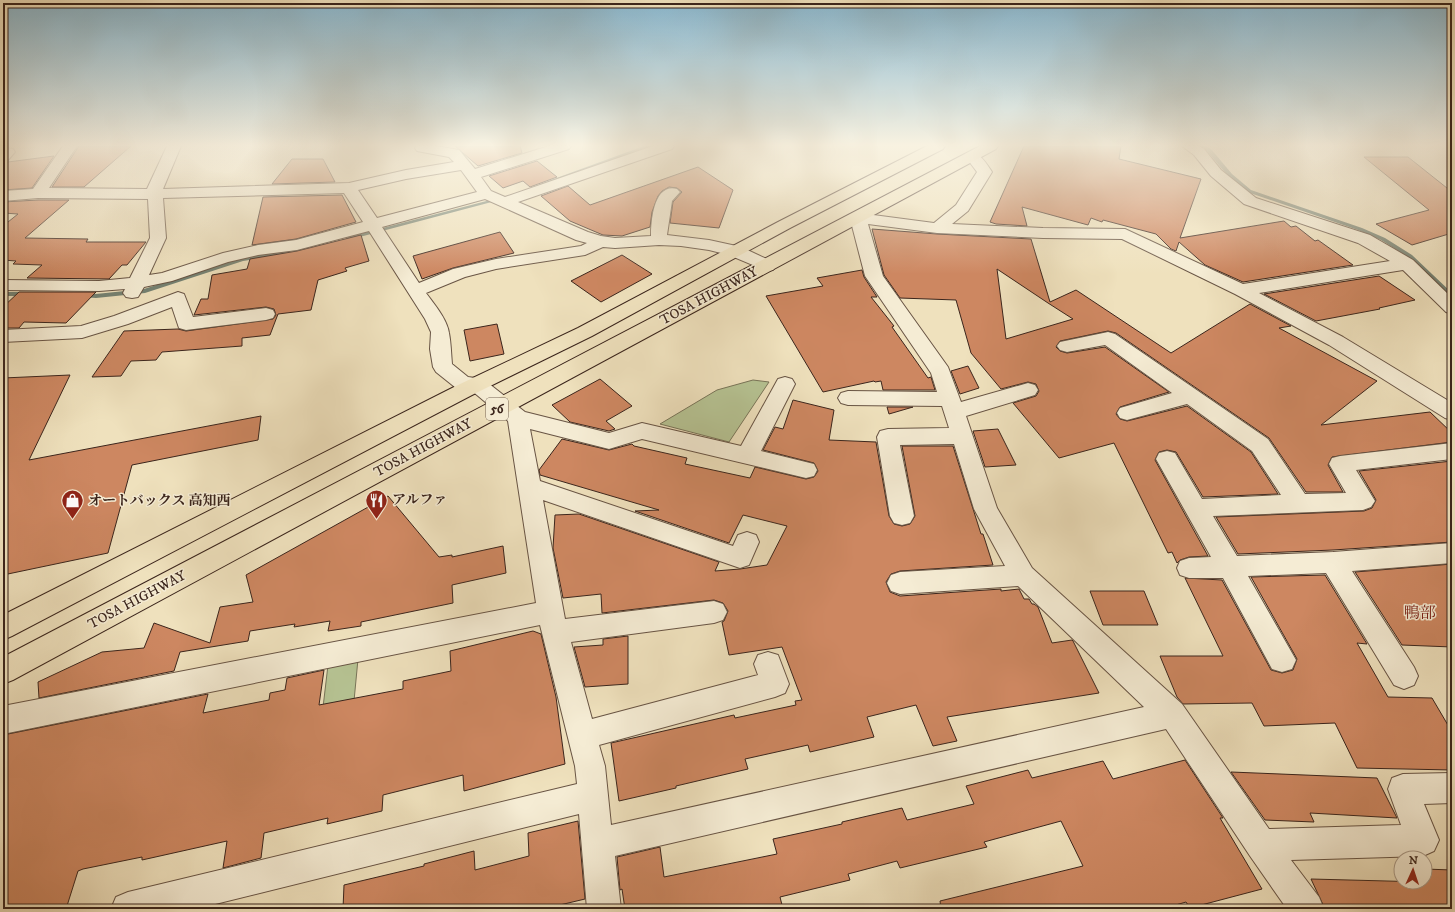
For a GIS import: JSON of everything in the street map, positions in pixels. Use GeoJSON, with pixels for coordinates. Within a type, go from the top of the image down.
{"type":"FeatureCollection","features":[{"type":"Feature","properties":{"kind":"highway","name":"TOSA HIGHWAY"},"geometry":{"type":"LineString","coordinates":[[3,628],[476,384],[585,332],[735,251],[856,189]]}},
{"type":"Feature","properties":{"kind":"highway","name":"TOSA HIGHWAY"},"geometry":{"type":"LineString","coordinates":[[3,671],[510,412],[766,266],[912,189]]}},
{"type":"Feature","properties":{"kind":"street"},"geometry":{"type":"LineString","coordinates":[[38,193],[41,189]]}},
{"type":"Feature","properties":{"kind":"street"},"geometry":{"type":"LineString","coordinates":[[124,311],[158,238],[155,189]]}},
{"type":"Feature","properties":{"kind":"street"},"geometry":{"type":"LineString","coordinates":[[3,196],[38,193],[156,194],[331,189]]}},
{"type":"Feature","properties":{"kind":"street"},"geometry":{"type":"LineString","coordinates":[[349,189],[434,319],[440,332],[440,349],[443,367],[463,383],[476,384],[510,412],[609,441],[642,431],[806,470]]}},
{"type":"Feature","properties":{"kind":"street"},"geometry":{"type":"LineString","coordinates":[[482,189],[486,194],[582,236],[599,241],[615,242],[659,240],[709,244],[735,251],[766,266]]}},
{"type":"Feature","properties":{"kind":"street"},"geometry":{"type":"LineString","coordinates":[[504,202],[543,189]]}},
{"type":"Feature","properties":{"kind":"street"},"geometry":{"type":"LineString","coordinates":[[937,228],[962,208],[974,189]]}},
{"type":"Feature","properties":{"kind":"street"},"geometry":{"type":"LineString","coordinates":[[1235,189],[1250,201],[1364,239],[1407,264],[1452,308]]}},
{"type":"Feature","properties":{"kind":"street"},"geometry":{"type":"LineString","coordinates":[[659,240],[659,227],[664,200],[672,192]]}},
{"type":"Feature","properties":{"kind":"street"},"geometry":{"type":"LineString","coordinates":[[3,285],[99,286],[136,283],[166,277],[223,258],[258,250],[297,245],[376,230],[486,194]]}},
{"type":"Feature","properties":{"kind":"street"},"geometry":{"type":"LineString","coordinates":[[1306,909],[1172,714],[1023,575],[986,509],[941,372],[874,276],[858,218],[937,228],[1043,233],[1125,234],[1240,290],[1336,341],[1452,413]]}},
{"type":"Feature","properties":{"kind":"street"},"geometry":{"type":"LineString","coordinates":[[415,291],[459,273],[496,264],[585,250],[596,245],[599,241]]}},
{"type":"Feature","properties":{"kind":"street"},"geometry":{"type":"LineString","coordinates":[[1240,290],[1407,264]]}},
{"type":"Feature","properties":{"kind":"street"},"geometry":{"type":"LineString","coordinates":[[3,336],[82,332],[124,311],[178,298],[186,324],[266,314]]}},
{"type":"Feature","properties":{"kind":"street"},"geometry":{"type":"LineString","coordinates":[[1067,346],[1108,338],[1260,445],[1299,504]]}},
{"type":"Feature","properties":{"kind":"street"},"geometry":{"type":"LineString","coordinates":[[747,456],[785,384]]}},
{"type":"Feature","properties":{"kind":"street"},"geometry":{"type":"LineString","coordinates":[[848,398],[952,406],[1028,390]]}},
{"type":"Feature","properties":{"kind":"street"},"geometry":{"type":"LineString","coordinates":[[1127,413],[1190,396]]}},
{"type":"Feature","properties":{"kind":"street"},"geometry":{"type":"LineString","coordinates":[[510,412],[529,486],[552,622],[590,766],[599,844],[604,909]]}},
{"type":"Feature","properties":{"kind":"street"},"geometry":{"type":"LineString","coordinates":[[902,516],[888,437],[962,436]]}},
{"type":"Feature","properties":{"kind":"street"},"geometry":{"type":"LineString","coordinates":[[1196,508],[1363,501],[1340,464],[1452,451]]}},
{"type":"Feature","properties":{"kind":"street"},"geometry":{"type":"LineString","coordinates":[[1167,459],[1282,660]]}},
{"type":"Feature","properties":{"kind":"street"},"geometry":{"type":"LineString","coordinates":[[529,486],[740,558],[747,542]]}},
{"type":"Feature","properties":{"kind":"street"},"geometry":{"type":"LineString","coordinates":[[1189,568],[1333,562],[1452,553]]}},
{"type":"Feature","properties":{"kind":"street"},"geometry":{"type":"LineString","coordinates":[[1333,562],[1404,676]]}},
{"type":"Feature","properties":{"kind":"street"},"geometry":{"type":"LineString","coordinates":[[900,582],[1023,575]]}},
{"type":"Feature","properties":{"kind":"street"},"geometry":{"type":"LineString","coordinates":[[3,720],[552,622],[714,612]]}},
{"type":"Feature","properties":{"kind":"street"},"geometry":{"type":"LineString","coordinates":[[582,736],[775,684],[768,664]]}},
{"type":"Feature","properties":{"kind":"street"},"geometry":{"type":"LineString","coordinates":[[599,844],[1172,714]]}},
{"type":"Feature","properties":{"kind":"street"},"geometry":{"type":"LineString","coordinates":[[1261,845],[1423,840],[1403,789],[1452,788]]}},
{"type":"Feature","properties":{"kind":"street"},"geometry":{"type":"LineString","coordinates":[[128,909],[594,795]]}},
{"type":"Feature","properties":{"kind":"green space"},"geometry":{"type":"Polygon","coordinates":[[[753,380],[769,382],[729,442],[660,424],[717,390],[753,380]]]}},
{"type":"Feature","properties":{"kind":"green space"},"geometry":{"type":"Polygon","coordinates":[[[358,659],[350,743],[318,750],[328,665],[358,659]]]}},
{"type":"Feature","properties":{"kind":"building"},"geometry":{"type":"Polygon","coordinates":[[[3,189],[24,189],[3,190],[3,189]]]}},
{"type":"Feature","properties":{"kind":"building"},"geometry":{"type":"Polygon","coordinates":[[[561,189],[571,189],[590,205],[637,189],[666,189],[658,196],[652,212],[650,227],[622,236],[603,235],[570,221],[541,196],[561,189]]]}},
{"type":"Feature","properties":{"kind":"building"},"geometry":{"type":"Polygon","coordinates":[[[678,189],[731,189],[733,190],[719,228],[670,223],[673,202],[682,192],[678,189]]]}},
{"type":"Feature","properties":{"kind":"building"},"geometry":{"type":"Polygon","coordinates":[[[1005,189],[1198,189],[1180,238],[1284,221],[1291,227],[1296,226],[1315,241],[1318,240],[1353,265],[1243,282],[1205,265],[1179,242],[1176,251],[1171,249],[1156,234],[1103,220],[1102,222],[1091,218],[1088,225],[1022,207],[1027,226],[996,224],[990,222],[1005,189]]]}},
{"type":"Feature","properties":{"kind":"building"},"geometry":{"type":"Polygon","coordinates":[[[1403,189],[1448,189],[1452,192],[1452,233],[1412,245],[1376,224],[1429,210],[1403,189]]]}},
{"type":"Feature","properties":{"kind":"building"},"geometry":{"type":"Polygon","coordinates":[[[342,195],[356,222],[296,239],[252,245],[263,197],[342,195]]]}},
{"type":"Feature","properties":{"kind":"building"},"geometry":{"type":"Polygon","coordinates":[[[69,200],[25,238],[88,239],[86,242],[146,242],[127,265],[122,265],[109,279],[27,278],[42,265],[13,264],[16,261],[3,260],[3,226],[18,214],[3,213],[3,202],[69,200]]]}},
{"type":"Feature","properties":{"kind":"building"},"geometry":{"type":"Polygon","coordinates":[[[872,229],[1031,239],[1050,302],[1076,290],[1171,353],[1250,304],[1291,326],[1279,328],[1377,381],[1321,425],[1430,412],[1452,433],[1452,442],[1332,457],[1328,465],[1343,492],[1306,492],[1269,438],[1116,333],[1108,331],[1060,341],[1056,347],[1060,351],[1067,353],[1105,347],[1169,392],[1120,407],[1116,414],[1120,419],[1127,421],[1187,406],[1251,452],[1278,494],[1203,497],[1176,452],[1167,450],[1159,452],[1155,460],[1208,556],[1189,557],[1180,560],[1177,563],[1172,552],[1168,553],[1114,443],[1059,458],[1013,403],[1036,396],[1039,391],[1036,384],[1028,382],[1001,389],[971,353],[956,300],[900,298],[884,275],[872,229]],[[997,269],[1006,339],[1073,319],[997,269]]]}},
{"type":"Feature","properties":{"kind":"building"},"geometry":{"type":"Polygon","coordinates":[[[500,232],[514,253],[453,268],[422,279],[413,256],[500,232]]]}},
{"type":"Feature","properties":{"kind":"building"},"geometry":{"type":"Polygon","coordinates":[[[361,235],[369,261],[345,268],[347,271],[318,280],[311,310],[278,314],[270,335],[242,338],[242,346],[162,352],[156,360],[131,361],[121,376],[92,377],[124,331],[178,329],[186,331],[273,319],[276,315],[274,309],[266,307],[194,315],[201,299],[208,299],[212,275],[247,269],[250,259],[297,251],[361,235]]]}},
{"type":"Feature","properties":{"kind":"building"},"geometry":{"type":"Polygon","coordinates":[[[622,255],[652,274],[601,302],[571,281],[622,255]]]}},
{"type":"Feature","properties":{"kind":"building"},"geometry":{"type":"Polygon","coordinates":[[[862,270],[864,277],[877,297],[871,297],[894,326],[892,327],[928,378],[931,377],[935,390],[883,390],[881,381],[874,381],[823,392],[766,296],[823,286],[817,278],[862,270]]]}},
{"type":"Feature","properties":{"kind":"building"},"geometry":{"type":"Polygon","coordinates":[[[1379,276],[1415,300],[1379,308],[1380,309],[1316,321],[1264,294],[1379,276]]]}},
{"type":"Feature","properties":{"kind":"building"},"geometry":{"type":"Polygon","coordinates":[[[19,292],[96,292],[66,323],[24,322],[19,328],[3,328],[3,307],[19,292]]]}},
{"type":"Feature","properties":{"kind":"building"},"geometry":{"type":"Polygon","coordinates":[[[497,324],[504,354],[470,361],[464,330],[497,324]]]}},
{"type":"Feature","properties":{"kind":"building"},"geometry":{"type":"Polygon","coordinates":[[[968,366],[979,388],[960,394],[951,371],[968,366]]]}},
{"type":"Feature","properties":{"kind":"building","name":"オートバックス 高知西"},"geometry":{"type":"Polygon","coordinates":[[[70,375],[29,460],[261,416],[258,440],[132,465],[108,553],[3,575],[3,378],[70,375]]]}},
{"type":"Feature","properties":{"kind":"building"},"geometry":{"type":"Polygon","coordinates":[[[600,379],[632,406],[606,421],[615,429],[609,431],[570,422],[552,405],[600,379]]]}},
{"type":"Feature","properties":{"kind":"building"},"geometry":{"type":"Polygon","coordinates":[[[793,400],[834,410],[829,440],[876,442],[889,516],[894,524],[902,526],[910,524],[915,516],[902,446],[953,446],[981,534],[983,534],[993,565],[900,571],[891,574],[886,582],[890,592],[900,596],[1019,589],[1024,599],[1029,599],[1032,604],[1038,607],[1052,643],[1073,641],[1099,693],[947,717],[957,741],[933,746],[916,705],[867,717],[874,737],[810,752],[808,745],[745,759],[748,769],[619,801],[611,743],[734,715],[735,718],[796,705],[795,701],[802,700],[782,647],[729,655],[722,622],[724,621],[728,611],[723,603],[714,600],[602,613],[601,594],[563,598],[553,548],[555,515],[579,514],[719,562],[715,571],[767,565],[787,526],[743,515],[729,543],[635,511],[659,510],[540,475],[539,470],[562,439],[609,450],[632,444],[634,446],[687,458],[685,464],[750,478],[755,467],[806,479],[814,477],[818,471],[814,463],[763,450],[775,427],[783,429],[793,400]]]}},
{"type":"Feature","properties":{"kind":"building"},"geometry":{"type":"Polygon","coordinates":[[[887,407],[913,407],[889,414],[887,407]]]}},
{"type":"Feature","properties":{"kind":"building"},"geometry":{"type":"Polygon","coordinates":[[[998,429],[1016,465],[985,467],[973,431],[998,429]]]}},
{"type":"Feature","properties":{"kind":"building"},"geometry":{"type":"Polygon","coordinates":[[[1452,461],[1452,542],[1333,550],[1238,554],[1216,517],[1364,511],[1372,508],[1376,500],[1359,471],[1452,461]]]}},
{"type":"Feature","properties":{"kind":"building"},"geometry":{"type":"Polygon","coordinates":[[[388,496],[439,557],[452,555],[452,557],[503,546],[506,573],[452,585],[453,603],[361,622],[361,626],[328,631],[330,621],[294,627],[295,624],[250,631],[248,641],[180,652],[174,671],[39,698],[38,682],[102,652],[144,648],[154,623],[210,643],[220,607],[253,602],[246,575],[388,496]]]}},
{"type":"Feature","properties":{"kind":"building"},"geometry":{"type":"Polygon","coordinates":[[[1452,564],[1452,647],[1402,645],[1355,572],[1452,564]]]}},
{"type":"Feature","properties":{"kind":"building"},"geometry":{"type":"Polygon","coordinates":[[[1325,575],[1367,644],[1357,643],[1388,697],[1432,698],[1452,732],[1452,770],[1357,768],[1335,723],[1264,726],[1252,703],[1183,704],[1177,697],[1160,656],[1223,656],[1185,578],[1222,580],[1271,670],[1282,673],[1293,670],[1297,659],[1251,577],[1325,575]]]}},
{"type":"Feature","properties":{"kind":"building"},"geometry":{"type":"Polygon","coordinates":[[[1090,591],[1144,591],[1158,625],[1103,625],[1090,591]]]}},
{"type":"Feature","properties":{"kind":"building"},"geometry":{"type":"Polygon","coordinates":[[[533,631],[541,634],[556,697],[565,764],[464,791],[463,775],[383,795],[382,811],[327,824],[328,818],[264,833],[261,858],[223,868],[227,841],[142,860],[142,857],[83,869],[78,871],[66,909],[3,909],[3,735],[208,694],[203,713],[269,700],[270,693],[285,690],[287,678],[324,670],[319,705],[403,689],[403,681],[451,671],[450,651],[533,631]]]}},
{"type":"Feature","properties":{"kind":"building"},"geometry":{"type":"Polygon","coordinates":[[[628,636],[628,684],[585,687],[574,647],[603,645],[603,639],[628,636]]]}},
{"type":"Feature","properties":{"kind":"building"},"geometry":{"type":"Polygon","coordinates":[[[1185,760],[1223,818],[1220,818],[1262,889],[1190,908],[1186,902],[1162,909],[941,909],[940,901],[1083,866],[1061,821],[984,842],[987,847],[900,868],[897,861],[848,874],[850,880],[780,897],[783,909],[625,909],[622,889],[620,890],[617,857],[660,847],[664,877],[777,854],[773,839],[842,824],[842,822],[902,808],[907,820],[974,804],[966,786],[1028,770],[1032,778],[1103,761],[1113,779],[1185,760]]]}},
{"type":"Feature","properties":{"kind":"building"},"geometry":{"type":"Polygon","coordinates":[[[1231,772],[1377,778],[1397,818],[1310,813],[1314,822],[1265,820],[1231,772]]]}},
{"type":"Feature","properties":{"kind":"building"},"geometry":{"type":"Polygon","coordinates":[[[578,821],[585,899],[543,909],[343,909],[344,885],[424,866],[424,864],[474,851],[475,870],[529,856],[528,833],[578,821]]]}},
{"type":"Feature","properties":{"kind":"building"},"geometry":{"type":"Polygon","coordinates":[[[1433,869],[1452,870],[1452,909],[1325,909],[1311,879],[1393,881],[1393,890],[1433,890],[1433,869]]]}},
{"type":"Feature","properties":{"kind":"waterway"},"geometry":{"type":"LineString","coordinates":[[1246,189],[1249,191],[1360,229],[1383,239],[1410,256],[1452,297]]}},
{"type":"Feature","properties":{"kind":"waterway"},"geometry":{"type":"LineString","coordinates":[[350,238],[500,199]]}},
{"type":"Feature","properties":{"kind":"waterway"},"geometry":{"type":"LineString","coordinates":[[82,295],[96,296],[145,291],[242,259],[285,253]]}},
{"type":"Feature","properties":{"kind":"waterway"},"geometry":{"type":"LineString","coordinates":[[3,294],[26,294]]}},
{"type":"Feature","properties":{"kind":"place","name":"オートバックス 高知西"},"geometry":{"type":"Point","coordinates":[73,520]}},
{"type":"Feature","properties":{"kind":"place","name":"アルファ"},"geometry":{"type":"Point","coordinates":[376,520]}},
{"type":"Feature","properties":{"kind":"district","name":"鴨部"},"geometry":{"type":"Point","coordinates":[1420,613]}}]}
